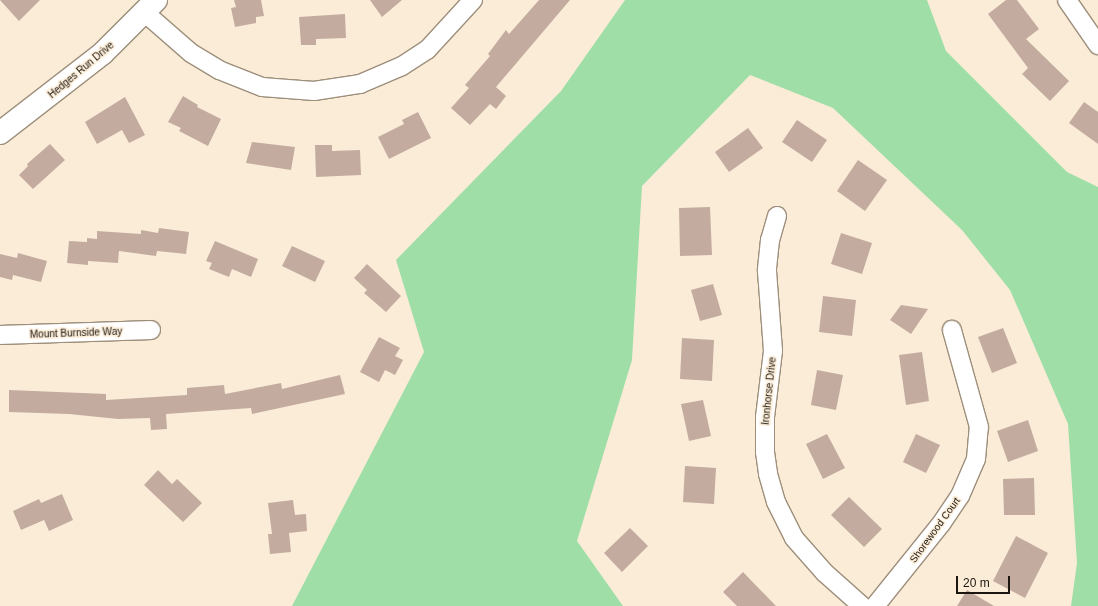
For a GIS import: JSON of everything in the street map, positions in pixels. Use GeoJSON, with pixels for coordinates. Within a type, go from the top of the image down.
{"type":"FeatureCollection","features":[{"type":"Feature","properties":{"kind":"street"},"geometry":{"type":"LineString","coordinates":[[150,6],[190,53],[220,70],[262,87],[314,91],[360,84],[402,66],[427,50],[473,0]]}},
{"type":"Feature","properties":{"kind":"street"},"geometry":{"type":"LineString","coordinates":[[1067,0],[1098,45]]}},
{"type":"Feature","properties":{"kind":"street","name":"Hedges Run Drive"},"geometry":{"type":"LineString","coordinates":[[0,133],[98,58],[150,6]]}},
{"type":"Feature","properties":{"kind":"street","name":"Ironhorse Drive"},"geometry":{"type":"LineString","coordinates":[[777,216],[770,240],[766,271],[773,351],[765,417],[765,452],[768,474],[776,502],[794,538],[825,573],[862,606]]}},
{"type":"Feature","properties":{"kind":"street","name":"Mount Burnside Way"},"geometry":{"type":"LineString","coordinates":[[0,335],[151,330]]}},
{"type":"Feature","properties":{"kind":"street","name":"Shorewood Court"},"geometry":{"type":"LineString","coordinates":[[875,606],[941,524],[960,496],[976,460],[979,427],[952,330]]}},
{"type":"Feature","properties":{"kind":"green space"},"geometry":{"type":"Polygon","coordinates":[[[625,0],[927,0],[946,51],[1067,172],[1098,187],[1098,606],[1071,606],[1077,563],[1068,424],[1010,290],[962,230],[833,108],[750,75],[642,186],[632,360],[577,541],[623,606],[292,606],[424,352],[396,260],[561,91],[625,0]]]}},
{"type":"Feature","properties":{"kind":"building"},"geometry":{"type":"Polygon","coordinates":[[[0,0],[40,0],[19,21],[0,0]]]}},
{"type":"Feature","properties":{"kind":"building"},"geometry":{"type":"Polygon","coordinates":[[[234,0],[261,0],[264,16],[256,17],[256,23],[235,27],[231,8],[236,7],[234,0]]]}},
{"type":"Feature","properties":{"kind":"building"},"geometry":{"type":"Polygon","coordinates":[[[370,0],[402,0],[382,17],[370,0]]]}},
{"type":"Feature","properties":{"kind":"building"},"geometry":{"type":"Polygon","coordinates":[[[539,0],[570,0],[496,87],[506,96],[496,109],[490,104],[470,125],[451,108],[469,88],[465,85],[490,56],[488,54],[506,30],[509,34],[539,0]]]}},
{"type":"Feature","properties":{"kind":"building"},"geometry":{"type":"Polygon","coordinates":[[[1006,0],[1017,0],[1039,29],[1026,39],[1069,81],[1050,101],[1022,74],[1028,68],[988,14],[1006,0]]]}},
{"type":"Feature","properties":{"kind":"building"},"geometry":{"type":"Polygon","coordinates":[[[345,14],[346,38],[316,39],[316,45],[301,45],[299,17],[345,14]]]}},
{"type":"Feature","properties":{"kind":"building"},"geometry":{"type":"Polygon","coordinates":[[[183,96],[198,105],[197,107],[221,119],[208,146],[179,131],[181,128],[168,122],[183,96]]]}},
{"type":"Feature","properties":{"kind":"building"},"geometry":{"type":"Polygon","coordinates":[[[125,97],[145,135],[129,143],[122,130],[97,144],[85,122],[125,97]]]}},
{"type":"Feature","properties":{"kind":"building"},"geometry":{"type":"Polygon","coordinates":[[[1084,102],[1098,112],[1098,144],[1069,123],[1084,102]]]}},
{"type":"Feature","properties":{"kind":"building"},"geometry":{"type":"Polygon","coordinates":[[[418,112],[431,138],[389,159],[378,137],[404,124],[402,120],[418,112]]]}},
{"type":"Feature","properties":{"kind":"building"},"geometry":{"type":"Polygon","coordinates":[[[797,120],[827,140],[812,162],[782,142],[797,120]]]}},
{"type":"Feature","properties":{"kind":"building"},"geometry":{"type":"Polygon","coordinates":[[[748,128],[763,148],[729,172],[715,152],[748,128]]]}},
{"type":"Feature","properties":{"kind":"building"},"geometry":{"type":"Polygon","coordinates":[[[252,142],[295,147],[291,170],[246,163],[252,142]]]}},
{"type":"Feature","properties":{"kind":"building"},"geometry":{"type":"Polygon","coordinates":[[[50,144],[65,160],[33,189],[19,175],[28,166],[27,164],[50,144]]]}},
{"type":"Feature","properties":{"kind":"building"},"geometry":{"type":"Polygon","coordinates":[[[315,145],[332,145],[332,151],[360,150],[361,175],[316,177],[315,145]]]}},
{"type":"Feature","properties":{"kind":"building"},"geometry":{"type":"Polygon","coordinates":[[[858,160],[887,180],[865,211],[837,191],[858,160]]]}},
{"type":"Feature","properties":{"kind":"building"},"geometry":{"type":"Polygon","coordinates":[[[710,207],[712,255],[680,256],[679,208],[710,207]]]}},
{"type":"Feature","properties":{"kind":"building"},"geometry":{"type":"Polygon","coordinates":[[[159,228],[189,232],[186,254],[157,251],[156,256],[119,251],[118,263],[88,261],[88,265],[67,263],[69,241],[87,242],[87,238],[97,239],[97,231],[141,234],[141,230],[158,233],[159,228]]]}},
{"type":"Feature","properties":{"kind":"building"},"geometry":{"type":"Polygon","coordinates":[[[841,233],[872,243],[862,274],[831,264],[841,233]]]}},
{"type":"Feature","properties":{"kind":"building"},"geometry":{"type":"Polygon","coordinates":[[[215,241],[258,259],[251,277],[232,269],[229,277],[209,269],[212,263],[206,261],[215,241]]]}},
{"type":"Feature","properties":{"kind":"building"},"geometry":{"type":"Polygon","coordinates":[[[292,246],[325,261],[315,282],[282,266],[292,246]]]}},
{"type":"Feature","properties":{"kind":"building"},"geometry":{"type":"Polygon","coordinates":[[[18,253],[47,261],[41,282],[13,275],[12,280],[0,277],[0,254],[17,258],[18,253]]]}},
{"type":"Feature","properties":{"kind":"building"},"geometry":{"type":"Polygon","coordinates":[[[367,264],[401,296],[386,312],[364,293],[367,290],[354,278],[367,264]]]}},
{"type":"Feature","properties":{"kind":"building"},"geometry":{"type":"Polygon","coordinates":[[[713,284],[722,315],[700,321],[691,290],[713,284]]]}},
{"type":"Feature","properties":{"kind":"building"},"geometry":{"type":"Polygon","coordinates":[[[823,296],[856,300],[852,336],[819,332],[823,296]]]}},
{"type":"Feature","properties":{"kind":"building"},"geometry":{"type":"Polygon","coordinates":[[[901,305],[928,309],[911,334],[890,320],[901,305]]]}},
{"type":"Feature","properties":{"kind":"building"},"geometry":{"type":"Polygon","coordinates":[[[1003,328],[1017,363],[992,373],[978,337],[1003,328]]]}},
{"type":"Feature","properties":{"kind":"building"},"geometry":{"type":"Polygon","coordinates":[[[379,337],[400,348],[395,356],[403,360],[395,375],[385,370],[379,382],[360,372],[379,337]]]}},
{"type":"Feature","properties":{"kind":"building"},"geometry":{"type":"Polygon","coordinates":[[[682,338],[714,340],[712,381],[680,379],[682,338]]]}},
{"type":"Feature","properties":{"kind":"building"},"geometry":{"type":"Polygon","coordinates":[[[922,352],[929,401],[906,405],[899,355],[922,352]]]}},
{"type":"Feature","properties":{"kind":"building"},"geometry":{"type":"Polygon","coordinates":[[[817,370],[843,375],[836,410],[811,405],[817,370]]]}},
{"type":"Feature","properties":{"kind":"building"},"geometry":{"type":"Polygon","coordinates":[[[340,375],[345,394],[252,414],[251,408],[166,414],[167,429],[151,430],[150,418],[118,419],[69,414],[9,412],[9,390],[106,394],[106,400],[187,395],[187,388],[224,385],[225,394],[281,383],[282,389],[340,375]]]}},
{"type":"Feature","properties":{"kind":"building"},"geometry":{"type":"Polygon","coordinates":[[[703,400],[711,436],[689,441],[681,404],[703,400]]]}},
{"type":"Feature","properties":{"kind":"building"},"geometry":{"type":"Polygon","coordinates":[[[1028,420],[1038,451],[1008,462],[997,431],[1028,420]]]}},
{"type":"Feature","properties":{"kind":"building"},"geometry":{"type":"Polygon","coordinates":[[[827,434],[845,468],[823,479],[806,444],[827,434]]]}},
{"type":"Feature","properties":{"kind":"building"},"geometry":{"type":"Polygon","coordinates":[[[916,434],[940,445],[926,473],[903,462],[916,434]]]}},
{"type":"Feature","properties":{"kind":"building"},"geometry":{"type":"Polygon","coordinates":[[[685,466],[716,468],[714,504],[683,502],[685,466]]]}},
{"type":"Feature","properties":{"kind":"building"},"geometry":{"type":"Polygon","coordinates":[[[158,470],[172,484],[177,479],[202,503],[183,522],[144,485],[158,470]]]}},
{"type":"Feature","properties":{"kind":"building"},"geometry":{"type":"Polygon","coordinates":[[[1034,478],[1035,515],[1004,515],[1003,479],[1034,478]]]}},
{"type":"Feature","properties":{"kind":"building"},"geometry":{"type":"Polygon","coordinates":[[[62,494],[73,520],[49,531],[44,520],[21,530],[13,511],[39,499],[41,503],[62,494]]]}},
{"type":"Feature","properties":{"kind":"building"},"geometry":{"type":"Polygon","coordinates":[[[849,497],[882,529],[864,547],[831,515],[849,497]]]}},
{"type":"Feature","properties":{"kind":"building"},"geometry":{"type":"Polygon","coordinates":[[[293,500],[295,515],[306,514],[307,531],[289,533],[291,552],[270,554],[268,534],[272,534],[268,503],[293,500]]]}},
{"type":"Feature","properties":{"kind":"building"},"geometry":{"type":"Polygon","coordinates":[[[630,528],[648,546],[622,572],[604,553],[630,528]]]}},
{"type":"Feature","properties":{"kind":"building"},"geometry":{"type":"Polygon","coordinates":[[[1016,536],[1048,553],[1025,598],[993,581],[1016,536]]]}},
{"type":"Feature","properties":{"kind":"building"},"geometry":{"type":"Polygon","coordinates":[[[743,572],[776,606],[737,606],[723,592],[743,572]]]}},
{"type":"Feature","properties":{"kind":"building"},"geometry":{"type":"Polygon","coordinates":[[[967,590],[994,606],[957,606],[967,590]]]}}]}
